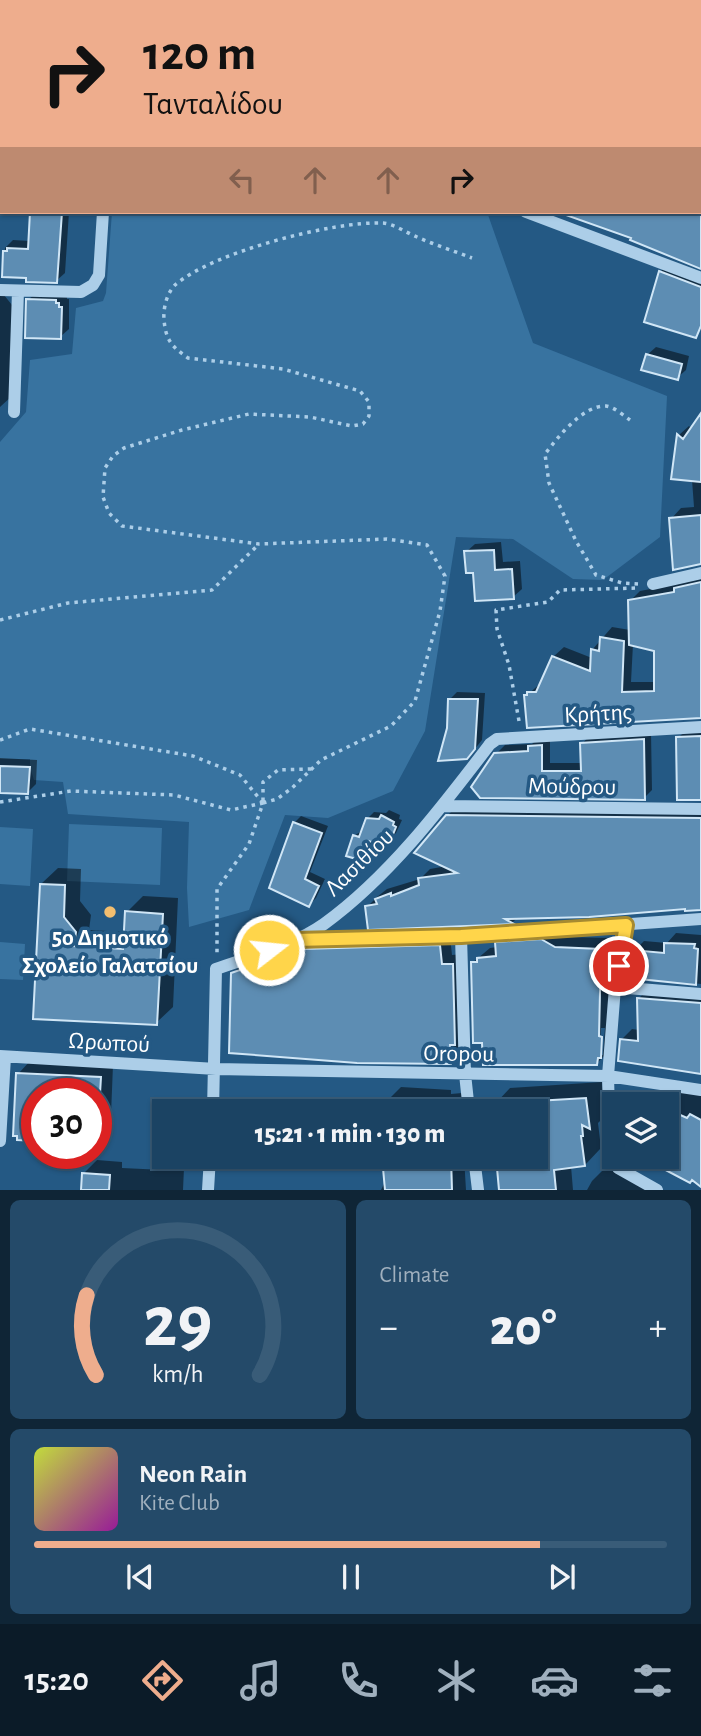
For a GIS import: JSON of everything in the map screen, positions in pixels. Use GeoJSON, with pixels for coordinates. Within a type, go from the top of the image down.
{"type":"FeatureCollection","features":[{"type":"Feature","properties":{"kind":"street"},"geometry":{"type":"LineString","coordinates":[[0,290],[80,292],[93,285],[99,275],[103,214]]}},
{"type":"Feature","properties":{"kind":"street"},"geometry":{"type":"LineString","coordinates":[[531,214],[701,278]]}},
{"type":"Feature","properties":{"kind":"street"},"geometry":{"type":"LineString","coordinates":[[14,412],[18,291]]}},
{"type":"Feature","properties":{"kind":"street"},"geometry":{"type":"LineString","coordinates":[[653,584],[701,573]]}},
{"type":"Feature","properties":{"kind":"street","name":"Κρήτης"},"geometry":{"type":"LineString","coordinates":[[497,739],[701,727]]}},
{"type":"Feature","properties":{"kind":"street","name":"Λασιθίου"},"geometry":{"type":"LineString","coordinates":[[216,969],[295,940],[324,925],[365,889],[443,806],[490,744],[497,739]]}},
{"type":"Feature","properties":{"kind":"street","name":"Μούδρου"},"geometry":{"type":"LineString","coordinates":[[443,806],[701,809]]}},
{"type":"Feature","properties":{"kind":"street"},"geometry":{"type":"LineString","coordinates":[[295,940],[461,936],[701,919]]}},
{"type":"Feature","properties":{"kind":"street"},"geometry":{"type":"LineString","coordinates":[[626,925],[615,987],[608,1076],[610,1149],[618,1168],[657,1190]]}},
{"type":"Feature","properties":{"kind":"street"},"geometry":{"type":"LineString","coordinates":[[461,936],[468,1099]]}},
{"type":"Feature","properties":{"kind":"street"},"geometry":{"type":"LineString","coordinates":[[214,1099],[216,969]]}},
{"type":"Feature","properties":{"kind":"street"},"geometry":{"type":"LineString","coordinates":[[615,987],[701,995]]}},
{"type":"Feature","properties":{"kind":"street"},"geometry":{"type":"LineString","coordinates":[[0,1141],[2,1057]]}},
{"type":"Feature","properties":{"kind":"street","name":"Ωρωπού"},"geometry":{"type":"LineString","coordinates":[[2,1057],[216,1069]]}},
{"type":"Feature","properties":{"kind":"street","name":"Oropou"},"geometry":{"type":"LineString","coordinates":[[216,1069],[608,1076],[701,1090]]}},
{"type":"Feature","properties":{"kind":"street"},"geometry":{"type":"LineString","coordinates":[[208,1190],[209,1169]]}},
{"type":"Feature","properties":{"kind":"street"},"geometry":{"type":"LineString","coordinates":[[475,1169],[478,1190]]}},
{"type":"Feature","properties":{"kind":"path"},"geometry":{"type":"LineString","coordinates":[[0,802],[71,791],[174,796],[231,810],[263,803],[285,793],[321,760],[391,726],[415,701],[440,611],[444,576],[427,545],[387,539],[259,544],[122,526],[109,513],[103,497],[105,468],[113,456],[124,448],[182,430],[249,414],[310,418],[352,426],[363,424],[369,416],[369,402],[360,391],[283,369],[188,358],[175,349],[166,335],[164,313],[167,298],[174,286],[208,265],[271,242],[332,226],[386,223],[472,258]]}},
{"type":"Feature","properties":{"kind":"path"},"geometry":{"type":"LineString","coordinates":[[630,420],[609,406],[593,408],[562,432],[545,454],[549,483],[576,541],[596,575],[622,583],[653,584]]}},
{"type":"Feature","properties":{"kind":"path"},"geometry":{"type":"LineString","coordinates":[[0,620],[68,603],[212,590],[259,544]]}},
{"type":"Feature","properties":{"kind":"path"},"geometry":{"type":"LineString","coordinates":[[524,738],[516,713],[509,665],[497,629],[496,610],[548,602],[559,590],[628,589],[653,584]]}},
{"type":"Feature","properties":{"kind":"path"},"geometry":{"type":"LineString","coordinates":[[0,740],[30,729],[193,756],[240,775],[263,803]]}},
{"type":"Feature","properties":{"kind":"path"},"geometry":{"type":"LineString","coordinates":[[216,969],[217,889],[249,844],[263,803],[263,782],[278,770],[312,769]]}},
{"type":"Feature","properties":{"kind":"shaded area"},"geometry":{"type":"Polygon","coordinates":[[[112,214],[488,214],[533,343],[667,396],[660,537],[603,580],[573,579],[513,539],[456,537],[425,731],[393,791],[328,818],[285,815],[249,910],[189,927],[189,822],[68,814],[63,782],[34,780],[30,759],[0,759],[0,442],[26,412],[30,360],[72,354],[76,308],[103,301],[106,293],[112,214]]]}},
{"type":"Feature","properties":{"kind":"shaded area"},"geometry":{"type":"Polygon","coordinates":[[[69,824],[162,828],[160,885],[67,881],[69,824]]]}},
{"type":"Feature","properties":{"kind":"shaded area"},"geometry":{"type":"Polygon","coordinates":[[[0,827],[33,829],[30,886],[0,884],[0,827]]]}},
{"type":"Feature","properties":{"kind":"shaded area"},"geometry":{"type":"Polygon","coordinates":[[[0,942],[25,944],[23,980],[0,979],[0,942]]]}},
{"type":"Feature","properties":{"kind":"building"},"geometry":{"type":"Polygon","coordinates":[[[30,214],[62,214],[57,283],[26,282],[26,278],[2,277],[3,251],[7,251],[7,248],[28,249],[30,214]]]}},
{"type":"Feature","properties":{"kind":"building"},"geometry":{"type":"Polygon","coordinates":[[[563,214],[701,214],[701,269],[630,240],[631,238],[563,214]]]}},
{"type":"Feature","properties":{"kind":"building"},"geometry":{"type":"Polygon","coordinates":[[[659,271],[701,287],[701,326],[696,338],[644,322],[659,271]]]}},
{"type":"Feature","properties":{"kind":"building"},"geometry":{"type":"Polygon","coordinates":[[[26,299],[56,300],[56,303],[59,303],[59,307],[62,307],[61,339],[25,338],[26,299]]]}},
{"type":"Feature","properties":{"kind":"building"},"geometry":{"type":"Polygon","coordinates":[[[646,354],[682,364],[678,380],[641,370],[646,354]]]}},
{"type":"Feature","properties":{"kind":"building"},"geometry":{"type":"Polygon","coordinates":[[[701,413],[701,482],[671,479],[677,434],[683,439],[701,413]]]}},
{"type":"Feature","properties":{"kind":"building"},"geometry":{"type":"Polygon","coordinates":[[[701,515],[701,564],[673,570],[669,518],[701,515]]]}},
{"type":"Feature","properties":{"kind":"building"},"geometry":{"type":"Polygon","coordinates":[[[494,550],[495,570],[512,569],[514,599],[475,601],[473,573],[466,573],[464,551],[494,550]]]}},
{"type":"Feature","properties":{"kind":"building"},"geometry":{"type":"Polygon","coordinates":[[[701,582],[701,718],[527,728],[524,695],[527,695],[527,692],[536,692],[552,656],[590,671],[591,649],[599,651],[600,637],[624,641],[622,692],[654,691],[654,651],[629,645],[628,600],[674,592],[674,588],[701,582]]]}},
{"type":"Feature","properties":{"kind":"building"},"geometry":{"type":"Polygon","coordinates":[[[448,699],[478,699],[475,749],[467,759],[438,761],[447,728],[448,699]]]}},
{"type":"Feature","properties":{"kind":"building"},"geometry":{"type":"Polygon","coordinates":[[[701,736],[701,800],[677,800],[676,737],[701,736]]]}},
{"type":"Feature","properties":{"kind":"building"},"geometry":{"type":"Polygon","coordinates":[[[644,739],[645,800],[480,798],[471,787],[494,753],[528,751],[528,746],[542,745],[542,771],[581,771],[580,743],[644,739]]]}},
{"type":"Feature","properties":{"kind":"building"},"geometry":{"type":"Polygon","coordinates":[[[0,766],[30,767],[28,794],[0,793],[0,766]]]}},
{"type":"Feature","properties":{"kind":"building"},"geometry":{"type":"Polygon","coordinates":[[[381,815],[394,822],[396,827],[390,842],[387,841],[384,847],[369,841],[363,861],[346,856],[353,835],[359,837],[366,818],[379,819],[381,815]]]}},
{"type":"Feature","properties":{"kind":"building"},"geometry":{"type":"Polygon","coordinates":[[[446,815],[701,818],[701,910],[505,919],[514,924],[368,930],[365,906],[377,904],[375,899],[419,885],[418,878],[457,873],[414,853],[446,815]]]}},
{"type":"Feature","properties":{"kind":"building"},"geometry":{"type":"Polygon","coordinates":[[[293,822],[322,833],[305,879],[319,886],[309,907],[269,888],[293,822]]]}},
{"type":"Feature","properties":{"kind":"building"},"geometry":{"type":"Polygon","coordinates":[[[40,884],[65,885],[64,917],[76,932],[74,946],[123,949],[125,911],[163,914],[157,1025],[33,1019],[40,884]]]}},
{"type":"Feature","properties":{"kind":"building"},"geometry":{"type":"Polygon","coordinates":[[[541,939],[555,947],[601,949],[601,1058],[598,1058],[597,1065],[483,1065],[482,1043],[473,1043],[471,962],[477,962],[477,958],[496,956],[495,942],[541,939]]]}},
{"type":"Feature","properties":{"kind":"building"},"geometry":{"type":"Polygon","coordinates":[[[664,943],[695,944],[694,948],[698,949],[696,985],[630,978],[632,950],[664,953],[664,943]]]}},
{"type":"Feature","properties":{"kind":"building"},"geometry":{"type":"Polygon","coordinates":[[[440,945],[442,964],[453,964],[455,1045],[450,1045],[451,1064],[357,1063],[229,1053],[231,973],[302,949],[440,945]]]}},
{"type":"Feature","properties":{"kind":"building"},"geometry":{"type":"Polygon","coordinates":[[[637,998],[701,1003],[701,1074],[618,1061],[620,1039],[638,1041],[637,998]]]}},
{"type":"Feature","properties":{"kind":"building"},"geometry":{"type":"Polygon","coordinates":[[[16,1073],[101,1077],[21,1078],[21,1140],[13,1136],[16,1073]]]}},
{"type":"Feature","properties":{"kind":"building"},"geometry":{"type":"Polygon","coordinates":[[[586,1098],[590,1129],[582,1125],[585,1166],[554,1170],[556,1190],[499,1190],[497,1169],[548,1169],[548,1100],[586,1098]]]}},
{"type":"Feature","properties":{"kind":"building"},"geometry":{"type":"Polygon","coordinates":[[[679,1114],[687,1118],[690,1114],[701,1120],[701,1187],[692,1180],[690,1183],[664,1169],[679,1169],[679,1114]]]}},
{"type":"Feature","properties":{"kind":"building"},"geometry":{"type":"Polygon","coordinates":[[[383,1169],[451,1169],[452,1190],[385,1190],[383,1169]]]}},
{"type":"Feature","properties":{"kind":"building"},"geometry":{"type":"Polygon","coordinates":[[[82,1173],[110,1175],[109,1190],[81,1190],[82,1173]]]}},
{"type":"Feature","properties":{"kind":"place","name":"5ο Δημοτικό Σχολείο Γαλατσίου"},"geometry":{"type":"Point","coordinates":[110,912]}},
{"type":"Feature","properties":{"kind":"route"},"geometry":{"type":"LineString","coordinates":[[269,950],[295,940],[461,936],[626,925],[619,966]]}}]}
